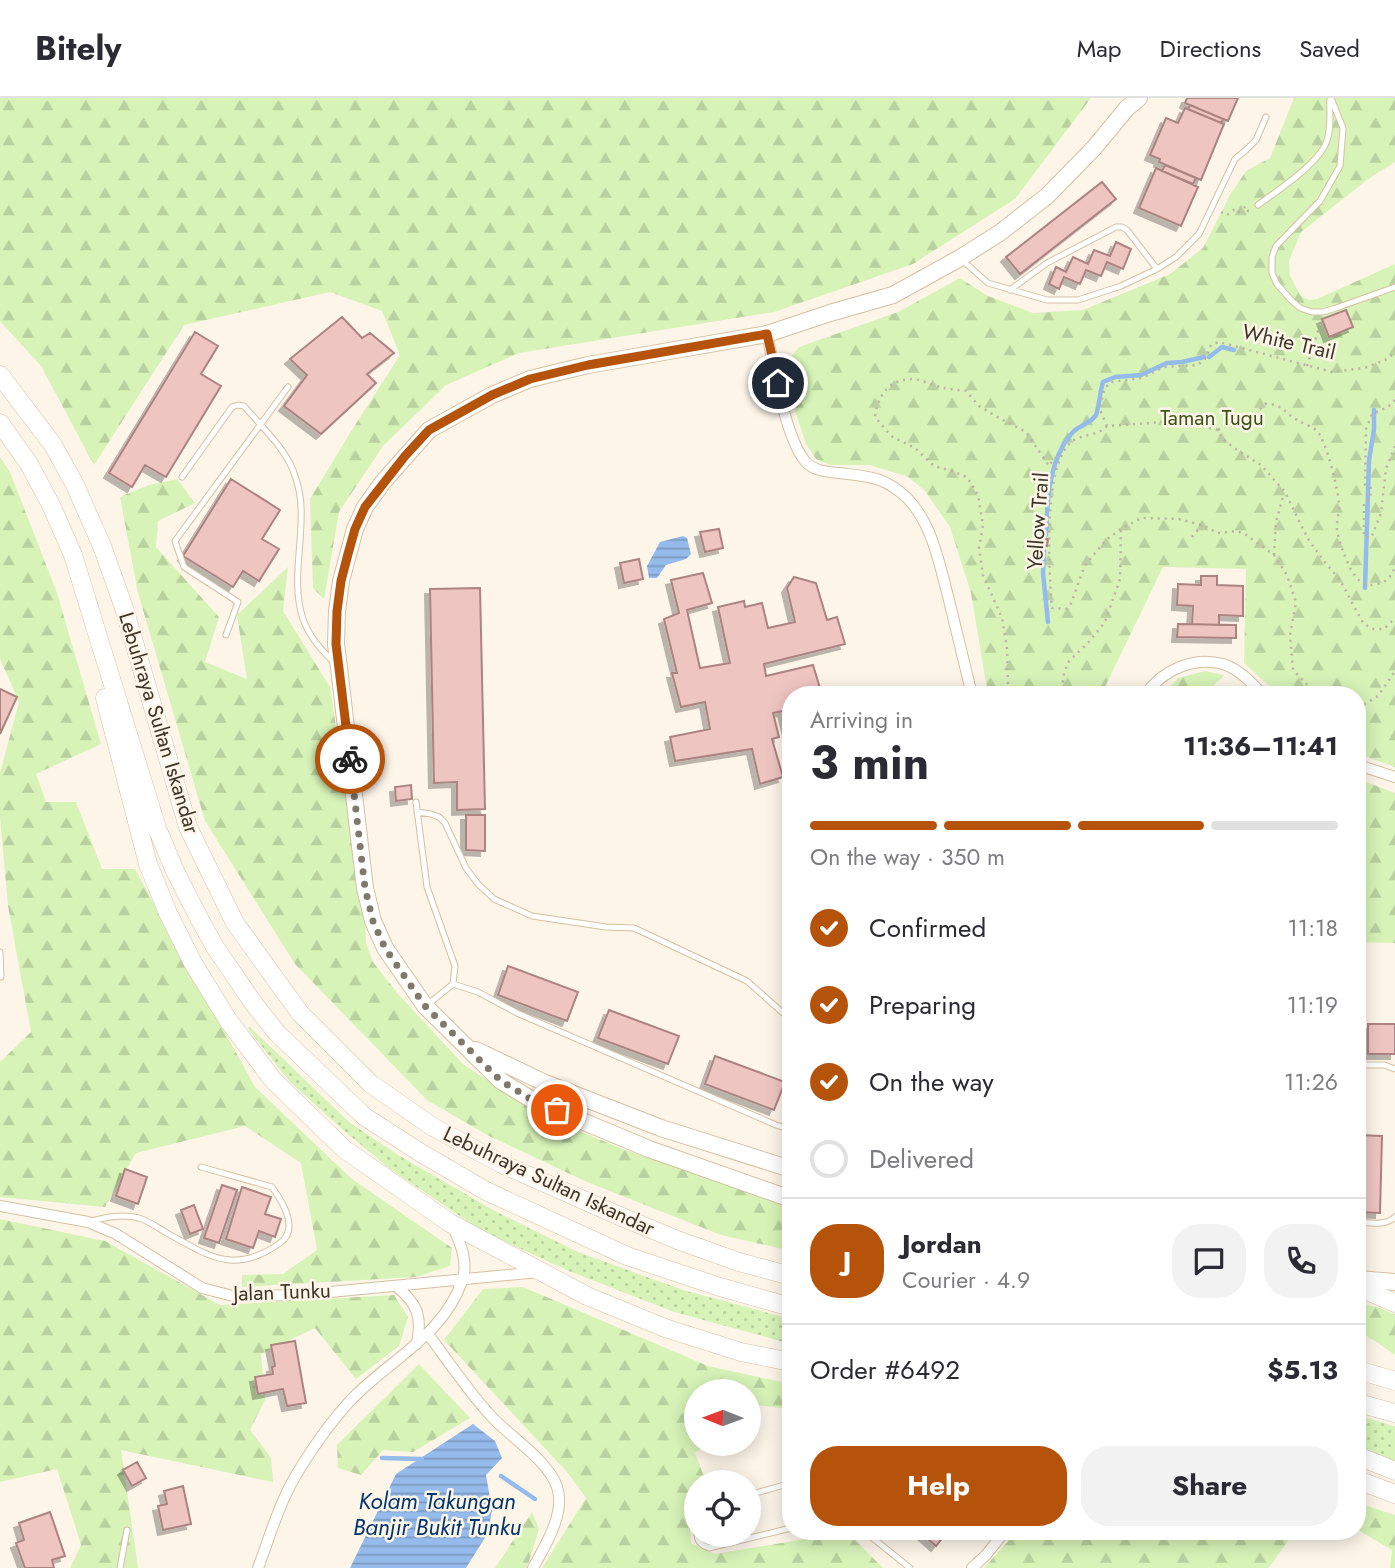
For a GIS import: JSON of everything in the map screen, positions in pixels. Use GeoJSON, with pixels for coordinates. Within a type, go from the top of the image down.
{"type":"FeatureCollection","features":[{"type":"Feature","properties":{"kind":"main road","name":"Lebuhraya Sultan Iskandar"},"geometry":{"type":"LineString","coordinates":[[0,375],[53,445],[75,485],[102,546],[124,608],[188,827],[235,923],[300,1013],[371,1084],[433,1127],[502,1164],[624,1218],[738,1262],[782,1274]]}},
{"type":"Feature","properties":{"kind":"main road","name":"Lebuhraya Sultan Iskandar"},"geometry":{"type":"LineString","coordinates":[[0,423],[29,464],[73,555],[157,828],[175,871],[215,947],[277,1033],[365,1116],[485,1191],[627,1256],[782,1304]]}},
{"type":"Feature","properties":{"kind":"main road"},"geometry":{"type":"LineString","coordinates":[[73,555],[113,731],[148,864],[193,963],[228,1020],[273,1080],[345,1149],[450,1223],[601,1302],[665,1328],[741,1352],[782,1361]]}},
{"type":"Feature","properties":{"kind":"main road"},"geometry":{"type":"LineString","coordinates":[[1366,1290],[1395,1303]]}},
{"type":"Feature","properties":{"kind":"main road"},"geometry":{"type":"LineString","coordinates":[[1366,1372],[1395,1381]]}},
{"type":"Feature","properties":{"kind":"main road"},"geometry":{"type":"LineString","coordinates":[[1366,1405],[1395,1413]]}},
{"type":"Feature","properties":{"kind":"main road"},"geometry":{"type":"LineString","coordinates":[[1366,1459],[1395,1471]]}},
{"type":"Feature","properties":{"kind":"main road"},"geometry":{"type":"LineString","coordinates":[[1366,1483],[1395,1494]]}},
{"type":"Feature","properties":{"kind":"street"},"geometry":{"type":"LineString","coordinates":[[782,1196],[649,1149],[534,1101],[501,1081],[425,1006],[385,948],[373,921],[365,888],[336,644],[341,581],[355,529],[365,507],[383,482],[429,430],[492,395],[530,379],[588,365],[767,334],[893,295],[960,258],[1047,196],[1094,148],[1132,102]]}},
{"type":"Feature","properties":{"kind":"street"},"geometry":{"type":"LineString","coordinates":[[767,334],[793,440],[805,463],[818,471],[873,477],[889,484],[908,500],[925,524],[938,558],[970,686]]}},
{"type":"Feature","properties":{"kind":"street"},"geometry":{"type":"LineString","coordinates":[[1153,686],[1177,667],[1210,662],[1234,669],[1255,686]]}},
{"type":"Feature","properties":{"kind":"street"},"geometry":{"type":"LineString","coordinates":[[1366,767],[1395,776]]}},
{"type":"Feature","properties":{"kind":"street"},"geometry":{"type":"LineString","coordinates":[[464,1045],[545,1083],[661,1129],[782,1166]]}},
{"type":"Feature","properties":{"kind":"street","name":"Jalan Tunku"},"geometry":{"type":"LineString","coordinates":[[0,1206],[88,1222],[116,1234],[202,1287],[233,1296],[264,1297],[542,1272]]}},
{"type":"Feature","properties":{"kind":"street"},"geometry":{"type":"LineString","coordinates":[[258,1568],[289,1488],[313,1448],[357,1394],[428,1334],[452,1302],[463,1280],[463,1253],[450,1223]]}},
{"type":"Feature","properties":{"kind":"street"},"geometry":{"type":"LineString","coordinates":[[1366,1280],[1395,1282]]}},
{"type":"Feature","properties":{"kind":"street"},"geometry":{"type":"LineString","coordinates":[[397,1286],[409,1297],[417,1312],[420,1329],[417,1344]]}},
{"type":"Feature","properties":{"kind":"street"},"geometry":{"type":"LineString","coordinates":[[428,1334],[491,1416],[549,1471],[558,1488],[559,1507],[551,1535],[533,1568]]}},
{"type":"Feature","properties":{"kind":"street"},"geometry":{"type":"LineString","coordinates":[[972,1568],[998,1540]]}},
{"type":"Feature","properties":{"kind":"lane"},"geometry":{"type":"LineString","coordinates":[[1258,205],[1315,159],[1326,142],[1331,98]]}},
{"type":"Feature","properties":{"kind":"lane"},"geometry":{"type":"LineString","coordinates":[[1331,98],[1343,128],[1340,166],[1320,201],[1276,246],[1272,257],[1272,273],[1277,284],[1300,308],[1312,312],[1323,312],[1395,287]]}},
{"type":"Feature","properties":{"kind":"lane"},"geometry":{"type":"LineString","coordinates":[[960,258],[988,283],[1048,300],[1078,300],[1121,286],[1176,257],[1199,234],[1234,159],[1256,139],[1266,117]]}},
{"type":"Feature","properties":{"kind":"lane"},"geometry":{"type":"LineString","coordinates":[[1010,289],[1047,263],[1122,226],[1157,268]]}},
{"type":"Feature","properties":{"kind":"lane"},"geometry":{"type":"LineString","coordinates":[[226,635],[238,602],[184,567],[175,541],[288,387]]}},
{"type":"Feature","properties":{"kind":"lane"},"geometry":{"type":"LineString","coordinates":[[182,478],[232,407],[244,406],[284,453],[293,470],[301,505],[298,597],[303,620],[313,639],[339,668]]}},
{"type":"Feature","properties":{"kind":"lane"},"geometry":{"type":"LineString","coordinates":[[416,802],[427,887],[455,966],[453,984],[425,1006]]}},
{"type":"Feature","properties":{"kind":"lane"},"geometry":{"type":"LineString","coordinates":[[417,812],[439,817],[445,823],[466,868],[494,899],[532,916],[634,929],[747,981],[782,1012]]}},
{"type":"Feature","properties":{"kind":"lane"},"geometry":{"type":"LineString","coordinates":[[0,952],[1,977]]}},
{"type":"Feature","properties":{"kind":"lane"},"geometry":{"type":"LineString","coordinates":[[453,984],[478,992],[517,1013],[782,1127]]}},
{"type":"Feature","properties":{"kind":"lane"},"geometry":{"type":"LineString","coordinates":[[1366,1066],[1384,1065],[1395,1069]]}},
{"type":"Feature","properties":{"kind":"lane"},"geometry":{"type":"LineString","coordinates":[[88,1222],[108,1216],[142,1219],[207,1255],[232,1262],[250,1259],[284,1241],[290,1232],[287,1214],[272,1187],[201,1167]]}},
{"type":"Feature","properties":{"kind":"lane"},"geometry":{"type":"LineString","coordinates":[[1366,1222],[1390,1222],[1395,1217]]}},
{"type":"Feature","properties":{"kind":"lane"},"geometry":{"type":"LineString","coordinates":[[761,1492],[782,1486]]}},
{"type":"Feature","properties":{"kind":"lane"},"geometry":{"type":"LineString","coordinates":[[120,1568],[127,1530]]}},
{"type":"Feature","properties":{"kind":"lane"},"geometry":{"type":"LineString","coordinates":[[761,1535],[782,1530]]}},
{"type":"Feature","properties":{"kind":"lane"},"geometry":{"type":"LineString","coordinates":[[875,1540],[910,1568]]}},
{"type":"Feature","properties":{"kind":"path"},"geometry":{"type":"LineString","coordinates":[[1212,208],[1227,215],[1235,209],[1239,212],[1246,206],[1248,211],[1258,205]]}},
{"type":"Feature","properties":{"kind":"path"},"geometry":{"type":"LineString","coordinates":[[1307,366],[1323,312]]}},
{"type":"Feature","properties":{"kind":"path","name":"White Trail"},"geometry":{"type":"LineString","coordinates":[[1107,426],[1100,410],[1105,388],[1111,382],[1142,378],[1164,367],[1198,365],[1206,358],[1211,345],[1219,342],[1332,372],[1364,368],[1395,353]]}},
{"type":"Feature","properties":{"kind":"path"},"geometry":{"type":"LineString","coordinates":[[1010,686],[1007,683],[1007,649],[1002,618],[983,575],[979,548],[983,525],[978,495],[967,477],[934,466],[915,448],[891,436],[875,417],[877,403],[890,385],[912,378],[943,388],[966,391],[979,407],[1027,432],[1049,466],[1057,458]]}},
{"type":"Feature","properties":{"kind":"path"},"geometry":{"type":"LineString","coordinates":[[1395,400],[1388,407],[1374,413],[1366,429],[1365,485],[1371,488],[1370,499],[1364,502],[1364,536],[1371,538],[1381,513],[1386,469],[1395,446]]}},
{"type":"Feature","properties":{"kind":"path"},"geometry":{"type":"LineString","coordinates":[[1395,566],[1392,576],[1381,584],[1369,586],[1363,584],[1350,570],[1337,529],[1339,503],[1333,473],[1316,430],[1295,419],[1284,408],[1272,404],[1265,404],[1250,421],[1242,425],[1225,425],[1218,430],[1222,438],[1234,448],[1261,465],[1284,492],[1308,539],[1340,580],[1363,623],[1372,629],[1384,629],[1395,618]]}},
{"type":"Feature","properties":{"kind":"path"},"geometry":{"type":"LineString","coordinates":[[1388,407],[1395,407]]}},
{"type":"Feature","properties":{"kind":"path","name":"Yellow Trail"},"geometry":{"type":"LineString","coordinates":[[1218,430],[1177,421],[1107,426],[1102,431],[1075,439],[1068,444],[1057,458],[1054,476],[1048,560],[1052,608],[1066,609],[1070,606],[1085,565],[1106,540],[1141,518],[1179,519],[1202,525],[1218,533],[1236,531],[1245,534],[1274,555],[1287,576],[1296,602],[1290,635],[1293,670],[1308,686]]}},
{"type":"Feature","properties":{"kind":"path"},"geometry":{"type":"LineString","coordinates":[[1274,555],[1276,522],[1284,492]]}},
{"type":"Feature","properties":{"kind":"path"},"geometry":{"type":"LineString","coordinates":[[1192,537],[1202,525]]}},
{"type":"Feature","properties":{"kind":"path"},"geometry":{"type":"LineString","coordinates":[[1062,686],[1069,661],[1105,622],[1120,579],[1121,529]]}},
{"type":"Feature","properties":{"kind":"path"},"geometry":{"type":"LineString","coordinates":[[1366,703],[1378,696],[1395,671]]}},
{"type":"Feature","properties":{"kind":"green space"},"geometry":{"type":"Polygon","coordinates":[[[0,98],[1091,98],[1015,199],[913,264],[774,312],[519,353],[446,385],[383,446],[339,512],[324,599],[313,588],[310,499],[400,355],[382,311],[330,292],[184,325],[94,465],[41,366],[0,321],[0,98]]]}},
{"type":"Feature","properties":{"kind":"green space","name":"Taman Tugu"},"geometry":{"type":"Polygon","coordinates":[[[1294,98],[1395,98],[1395,162],[1367,180],[1301,232],[1289,261],[1290,276],[1301,296],[1309,300],[1317,299],[1395,264],[1395,767],[1366,757],[1366,686],[1269,686],[1244,663],[1246,569],[1163,567],[1105,686],[986,686],[971,593],[950,527],[925,491],[908,477],[870,465],[830,465],[816,459],[806,444],[787,379],[789,359],[799,347],[898,312],[960,278],[988,296],[1033,313],[1083,310],[1170,274],[1203,248],[1230,195],[1246,171],[1270,158],[1294,98]]]}},
{"type":"Feature","properties":{"kind":"green space"},"geometry":{"type":"Polygon","coordinates":[[[0,457],[10,472],[57,593],[101,744],[36,774],[46,802],[76,802],[102,869],[135,869],[255,1087],[352,1179],[452,1248],[450,1266],[416,1277],[242,1287],[242,1275],[283,1274],[317,1250],[301,1163],[245,1126],[136,1153],[105,1207],[0,1197],[0,1062],[31,1032],[8,906],[0,817],[0,773],[19,702],[0,659],[0,457]]]}},
{"type":"Feature","properties":{"kind":"green space"},"geometry":{"type":"Polygon","coordinates":[[[177,479],[195,503],[158,521],[156,547],[219,617],[205,662],[247,679],[237,615],[288,567],[283,611],[330,687],[365,919],[366,943],[373,962],[398,994],[463,1064],[538,1114],[625,1150],[782,1202],[782,1249],[721,1235],[587,1182],[487,1135],[427,1100],[295,964],[205,821],[138,593],[120,497],[149,485],[177,479]]]}},
{"type":"Feature","properties":{"kind":"green space"},"geometry":{"type":"Polygon","coordinates":[[[1205,671],[1224,675],[1214,686],[1171,686],[1178,678],[1205,671]]]}},
{"type":"Feature","properties":{"kind":"green space"},"geometry":{"type":"Polygon","coordinates":[[[1366,782],[1395,793],[1395,943],[1366,942],[1366,782]]]}},
{"type":"Feature","properties":{"kind":"green space"},"geometry":{"type":"Polygon","coordinates":[[[249,1026],[349,1122],[398,1155],[495,1211],[578,1252],[683,1290],[782,1317],[782,1342],[674,1312],[569,1271],[482,1231],[390,1169],[342,1129],[290,1082],[248,1029],[249,1026]]]}},
{"type":"Feature","properties":{"kind":"green space"},"geometry":{"type":"Polygon","coordinates":[[[0,1219],[105,1241],[220,1305],[394,1295],[408,1317],[399,1346],[356,1379],[315,1328],[261,1354],[265,1400],[250,1430],[271,1458],[273,1482],[121,1450],[138,1568],[70,1568],[81,1545],[57,1469],[0,1482],[0,1219]]]}},
{"type":"Feature","properties":{"kind":"green space"},"geometry":{"type":"Polygon","coordinates":[[[523,1287],[708,1366],[782,1382],[782,1408],[761,1406],[761,1379],[684,1379],[684,1456],[696,1456],[701,1470],[684,1470],[684,1547],[700,1547],[715,1554],[799,1540],[855,1540],[883,1568],[542,1568],[586,1498],[567,1472],[444,1340],[483,1289],[523,1287]]]}},
{"type":"Feature","properties":{"kind":"green space"},"geometry":{"type":"Polygon","coordinates":[[[1366,1305],[1395,1314],[1395,1355],[1366,1336],[1366,1305]]]}},
{"type":"Feature","properties":{"kind":"green space"},"geometry":{"type":"Polygon","coordinates":[[[419,1364],[470,1418],[413,1452],[383,1450],[361,1475],[338,1468],[337,1445],[419,1364]]]}},
{"type":"Feature","properties":{"kind":"green space"},"geometry":{"type":"Polygon","coordinates":[[[1366,1418],[1395,1426],[1395,1461],[1366,1450],[1366,1418]]]}},
{"type":"Feature","properties":{"kind":"green space"},"geometry":{"type":"Polygon","coordinates":[[[1366,1506],[1395,1515],[1395,1568],[1390,1568],[1392,1550],[1366,1535],[1366,1506]]]}},
{"type":"Feature","properties":{"kind":"green space"},"geometry":{"type":"Polygon","coordinates":[[[532,1512],[539,1529],[527,1568],[495,1568],[532,1512]]]}},
{"type":"Feature","properties":{"kind":"green space"},"geometry":{"type":"Polygon","coordinates":[[[1009,1540],[1289,1540],[1269,1568],[984,1568],[1009,1540]]]}},
{"type":"Feature","properties":{"kind":"water"},"geometry":{"type":"Polygon","coordinates":[[[683,536],[687,538],[691,554],[686,559],[666,565],[657,578],[649,578],[647,566],[660,542],[683,536]]]}},
{"type":"Feature","properties":{"kind":"water","name":"Kolam Takungan Banjir Bukit Tunku"},"geometry":{"type":"Polygon","coordinates":[[[473,1424],[495,1441],[502,1458],[486,1475],[492,1510],[488,1533],[466,1568],[350,1568],[396,1474],[473,1424]]]}},
{"type":"Feature","properties":{"kind":"building"},"geometry":{"type":"Polygon","coordinates":[[[1187,98],[1238,98],[1228,121],[1185,103],[1187,98]]]}},
{"type":"Feature","properties":{"kind":"building"},"geometry":{"type":"Polygon","coordinates":[[[1190,105],[1223,119],[1221,123],[1188,109],[1190,105]]]}},
{"type":"Feature","properties":{"kind":"building"},"geometry":{"type":"Polygon","coordinates":[[[1185,108],[1224,124],[1201,180],[1159,162],[1160,159],[1150,155],[1166,118],[1178,123],[1185,108]]]}},
{"type":"Feature","properties":{"kind":"building"},"geometry":{"type":"Polygon","coordinates":[[[1165,165],[1196,178],[1193,184],[1162,171],[1165,165]]]}},
{"type":"Feature","properties":{"kind":"building"},"geometry":{"type":"Polygon","coordinates":[[[1156,168],[1198,187],[1181,226],[1139,208],[1156,168]]]}},
{"type":"Feature","properties":{"kind":"building"},"geometry":{"type":"Polygon","coordinates":[[[1102,182],[1116,199],[1020,274],[1006,257],[1102,182]]]}},
{"type":"Feature","properties":{"kind":"building"},"geometry":{"type":"Polygon","coordinates":[[[1116,242],[1131,249],[1123,269],[1107,262],[1101,276],[1086,270],[1080,284],[1064,277],[1059,289],[1049,284],[1056,267],[1066,272],[1073,257],[1088,264],[1094,250],[1110,256],[1116,242]]]}},
{"type":"Feature","properties":{"kind":"building"},"geometry":{"type":"Polygon","coordinates":[[[1346,310],[1353,327],[1329,337],[1322,319],[1346,310]]]}},
{"type":"Feature","properties":{"kind":"building"},"geometry":{"type":"Polygon","coordinates":[[[342,317],[362,338],[370,333],[394,353],[367,374],[376,383],[321,434],[284,406],[307,375],[290,359],[342,317]]]}},
{"type":"Feature","properties":{"kind":"building"},"geometry":{"type":"Polygon","coordinates":[[[195,332],[218,346],[201,374],[221,386],[166,477],[145,465],[132,487],[109,473],[195,332]]]}},
{"type":"Feature","properties":{"kind":"building"},"geometry":{"type":"Polygon","coordinates":[[[231,479],[280,510],[262,539],[279,549],[259,581],[243,571],[233,587],[183,556],[231,479]]]}},
{"type":"Feature","properties":{"kind":"building"},"geometry":{"type":"Polygon","coordinates":[[[719,529],[723,548],[705,552],[700,532],[719,529]]]}},
{"type":"Feature","properties":{"kind":"building"},"geometry":{"type":"Polygon","coordinates":[[[1041,538],[1048,539],[1047,546],[1041,546],[1041,538]]]}},
{"type":"Feature","properties":{"kind":"building"},"geometry":{"type":"Polygon","coordinates":[[[639,559],[643,579],[624,583],[620,563],[639,559]]]}},
{"type":"Feature","properties":{"kind":"building"},"geometry":{"type":"Polygon","coordinates":[[[703,573],[712,603],[687,610],[700,668],[730,663],[718,607],[744,601],[745,607],[762,603],[768,628],[795,622],[787,588],[794,577],[816,583],[827,620],[837,617],[845,644],[764,664],[766,676],[813,665],[819,686],[782,686],[782,711],[773,713],[779,737],[772,739],[782,777],[760,784],[752,749],[675,761],[670,737],[710,729],[705,702],[681,707],[672,673],[677,673],[664,619],[679,613],[671,580],[703,573]]]}},
{"type":"Feature","properties":{"kind":"building"},"geometry":{"type":"Polygon","coordinates":[[[1201,576],[1217,576],[1217,585],[1243,586],[1243,616],[1219,615],[1219,625],[1192,624],[1193,606],[1177,605],[1178,584],[1201,585],[1201,576]]]}},
{"type":"Feature","properties":{"kind":"building"},"geometry":{"type":"Polygon","coordinates":[[[480,588],[485,809],[457,810],[457,782],[434,783],[430,589],[480,588]]]}},
{"type":"Feature","properties":{"kind":"building"},"geometry":{"type":"Polygon","coordinates":[[[1178,624],[1236,625],[1236,638],[1177,637],[1178,624]]]}},
{"type":"Feature","properties":{"kind":"building"},"geometry":{"type":"Polygon","coordinates":[[[0,689],[17,697],[0,734],[0,689]]]}},
{"type":"Feature","properties":{"kind":"building"},"geometry":{"type":"Polygon","coordinates":[[[411,785],[412,799],[396,801],[395,787],[411,785]]]}},
{"type":"Feature","properties":{"kind":"building"},"geometry":{"type":"Polygon","coordinates":[[[466,815],[485,815],[485,851],[466,850],[466,815]]]}},
{"type":"Feature","properties":{"kind":"building"},"geometry":{"type":"Polygon","coordinates":[[[508,966],[578,992],[567,1021],[498,995],[508,966]]]}},
{"type":"Feature","properties":{"kind":"building"},"geometry":{"type":"Polygon","coordinates":[[[609,1010],[679,1036],[668,1064],[598,1038],[609,1010]]]}},
{"type":"Feature","properties":{"kind":"building"},"geometry":{"type":"Polygon","coordinates":[[[1368,1024],[1395,1024],[1395,1054],[1368,1054],[1368,1024]]]}},
{"type":"Feature","properties":{"kind":"building"},"geometry":{"type":"Polygon","coordinates":[[[715,1056],[782,1081],[782,1090],[774,1110],[705,1084],[715,1056]]]}},
{"type":"Feature","properties":{"kind":"building"},"geometry":{"type":"Polygon","coordinates":[[[1366,1135],[1382,1136],[1380,1213],[1366,1212],[1366,1135]]]}},
{"type":"Feature","properties":{"kind":"building"},"geometry":{"type":"Polygon","coordinates":[[[125,1169],[147,1177],[138,1204],[116,1196],[125,1169]]]}},
{"type":"Feature","properties":{"kind":"building"},"geometry":{"type":"Polygon","coordinates":[[[222,1185],[237,1190],[219,1243],[204,1238],[222,1185]]]}},
{"type":"Feature","properties":{"kind":"building"},"geometry":{"type":"Polygon","coordinates":[[[242,1187],[271,1197],[265,1214],[281,1219],[275,1237],[259,1231],[253,1248],[226,1239],[242,1187]]]}},
{"type":"Feature","properties":{"kind":"building"},"geometry":{"type":"Polygon","coordinates":[[[194,1205],[203,1229],[190,1234],[181,1210],[194,1205]]]}},
{"type":"Feature","properties":{"kind":"building"},"geometry":{"type":"Polygon","coordinates":[[[295,1341],[306,1403],[287,1406],[283,1389],[258,1394],[255,1377],[273,1374],[272,1367],[275,1366],[271,1345],[295,1341]]]}},
{"type":"Feature","properties":{"kind":"building"},"geometry":{"type":"Polygon","coordinates":[[[137,1462],[146,1478],[132,1486],[123,1470],[137,1462]]]}},
{"type":"Feature","properties":{"kind":"building"},"geometry":{"type":"Polygon","coordinates":[[[183,1486],[191,1524],[163,1530],[158,1506],[167,1504],[164,1491],[183,1486]]]}},
{"type":"Feature","properties":{"kind":"building"},"geometry":{"type":"Polygon","coordinates":[[[50,1512],[65,1556],[52,1560],[54,1568],[25,1568],[16,1543],[24,1540],[19,1523],[50,1512]]]}},
{"type":"Feature","properties":{"kind":"building"},"geometry":{"type":"Polygon","coordinates":[[[929,1540],[941,1540],[936,1546],[929,1540]]]}},
{"type":"Feature","properties":{"kind":"waterway"},"geometry":{"type":"LineString","coordinates":[[1209,357],[1222,347],[1234,350]]}},
{"type":"Feature","properties":{"kind":"waterway"},"geometry":{"type":"LineString","coordinates":[[1048,622],[1043,573],[1044,550],[1039,546],[1040,538],[1046,535],[1052,477],[1064,444],[1074,431],[1096,415],[1103,382],[1115,377],[1141,375],[1167,363],[1204,357]]}},
{"type":"Feature","properties":{"kind":"waterway"},"geometry":{"type":"LineString","coordinates":[[1365,588],[1369,460],[1374,410]]}},
{"type":"Feature","properties":{"kind":"waterway"},"geometry":{"type":"LineString","coordinates":[[382,1458],[422,1459]]}},
{"type":"Feature","properties":{"kind":"waterway"},"geometry":{"type":"LineString","coordinates":[[501,1476],[535,1499]]}},
{"type":"Feature","properties":{"kind":"way so far"},"geometry":{"type":"LineString","coordinates":[[350,759],[365,888],[373,921],[385,948],[425,1006],[501,1081],[534,1101],[557,1110]]}},
{"type":"Feature","properties":{"kind":"route"},"geometry":{"type":"LineString","coordinates":[[350,759],[336,644],[341,581],[355,529],[365,507],[383,482],[429,430],[492,395],[530,379],[588,365],[767,334],[778,383]]}}]}
